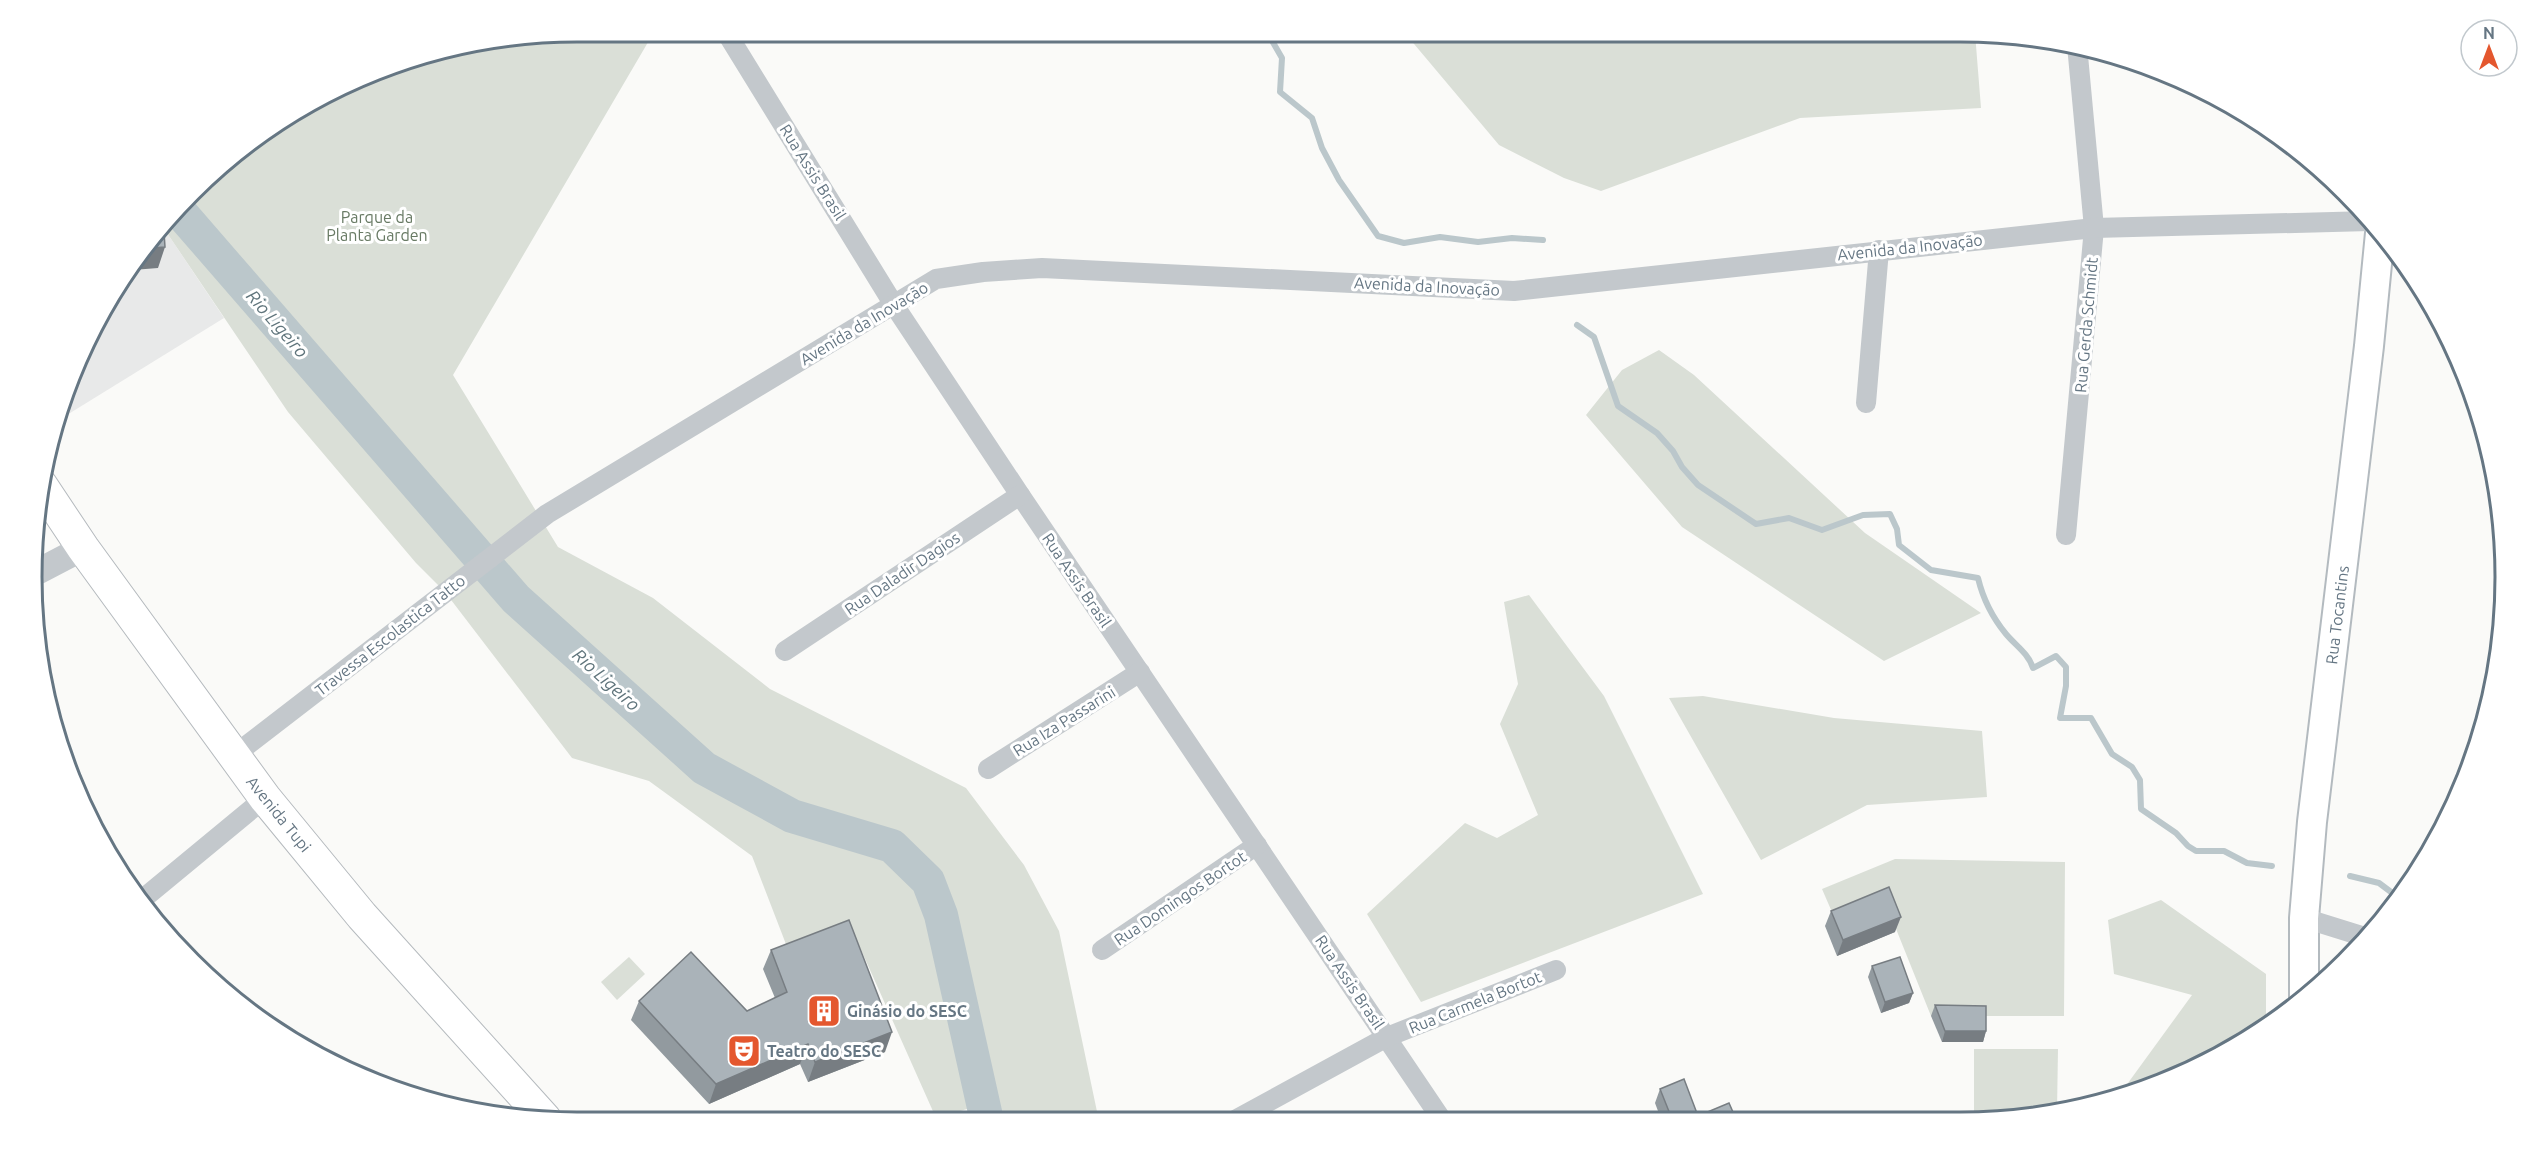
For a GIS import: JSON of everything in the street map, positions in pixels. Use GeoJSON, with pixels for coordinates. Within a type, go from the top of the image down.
{"type":"FeatureCollection","features":[{"type":"Feature","properties":{"kind":"main road","name":"Rua Tocantins"},"geometry":{"type":"LineString","coordinates":[[2304,986],[2304,918],[2312,822],[2369,346],[2379,245]]}},
{"type":"Feature","properties":{"kind":"main road","name":"Avenida Tupi"},"geometry":{"type":"LineString","coordinates":[[49,496],[83,548],[265,798],[362,916],[537,1110]]}},
{"type":"Feature","properties":{"kind":"street","name":"Rua Assis Brasil"},"geometry":{"type":"LineString","coordinates":[[732,42],[894,305],[1437,1112]]}},
{"type":"Feature","properties":{"kind":"street","name":"Rua Gerda Schmidt"},"geometry":{"type":"LineString","coordinates":[[2066,535],[2094,228],[2078,55]]}},
{"type":"Feature","properties":{"kind":"street","name":"Avenida da Inovação"},"geometry":{"type":"LineString","coordinates":[[547,514],[936,279],[982,272],[1042,268],[1514,291],[2094,228],[2359,221]]}},
{"type":"Feature","properties":{"kind":"street"},"geometry":{"type":"LineString","coordinates":[[1866,402],[1879,250]]}},
{"type":"Feature","properties":{"kind":"street","name":"Rua Daladir Dagios"},"geometry":{"type":"LineString","coordinates":[[785,651],[1020,495]]}},
{"type":"Feature","properties":{"kind":"street","name":"Travessa Escolastica Tatto"},"geometry":{"type":"LineString","coordinates":[[233,756],[547,514]]}},
{"type":"Feature","properties":{"kind":"street"},"geometry":{"type":"LineString","coordinates":[[42,569],[83,548]]}},
{"type":"Feature","properties":{"kind":"street","name":"Rua Iza Passarini"},"geometry":{"type":"LineString","coordinates":[[988,769],[1140,672]]}},
{"type":"Feature","properties":{"kind":"street"},"geometry":{"type":"LineString","coordinates":[[147,895],[265,798]]}},
{"type":"Feature","properties":{"kind":"street","name":"Rua Domingos Bortot"},"geometry":{"type":"LineString","coordinates":[[1102,950],[1257,845]]}},
{"type":"Feature","properties":{"kind":"street"},"geometry":{"type":"LineString","coordinates":[[2304,918],[2358,935]]}},
{"type":"Feature","properties":{"kind":"street","name":"Rua Carmela Bortot"},"geometry":{"type":"LineString","coordinates":[[1250,1112],[1387,1037],[1556,970]]}},
{"type":"Feature","properties":{"kind":"shaded area"},"geometry":{"type":"Polygon","coordinates":[[[167,233],[224,318],[67,415],[97,340],[132,280],[167,233]]]}},
{"type":"Feature","properties":{"kind":"green space","name":"Parque da Planta Garden"},"geometry":{"type":"Polygon","coordinates":[[[648,42],[453,375],[558,547],[653,598],[770,689],[966,788],[1024,865],[1059,931],[1097,1112],[975,1112],[974,1107],[957,1112],[933,1112],[854,934],[789,952],[752,856],[649,781],[572,758],[445,592],[416,563],[288,412],[167,233],[199,199],[224,175],[280,132],[340,97],[405,70],[473,52],[507,47],[542,43],[648,42]]]}},
{"type":"Feature","properties":{"kind":"green space"},"geometry":{"type":"Polygon","coordinates":[[[1412,42],[1976,42],[1981,108],[1800,118],[1601,191],[1564,178],[1499,145],[1412,42]]]}},
{"type":"Feature","properties":{"kind":"green space"},"geometry":{"type":"Polygon","coordinates":[[[1659,350],[1694,375],[1865,533],[1981,613],[1884,661],[1682,527],[1586,415],[1622,370],[1659,350]]]}},
{"type":"Feature","properties":{"kind":"green space"},"geometry":{"type":"Polygon","coordinates":[[[1529,595],[1604,696],[1703,894],[1421,1002],[1367,914],[1465,823],[1497,838],[1538,815],[1500,724],[1518,684],[1504,602],[1529,595]]]}},
{"type":"Feature","properties":{"kind":"green space"},"geometry":{"type":"Polygon","coordinates":[[[1703,696],[1834,718],[1982,731],[1987,797],[1867,805],[1761,860],[1669,698],[1703,696]]]}},
{"type":"Feature","properties":{"kind":"green space"},"geometry":{"type":"Polygon","coordinates":[[[1895,859],[2065,862],[2064,1016],[1931,1016],[1884,899],[1835,919],[1822,889],[1895,859]]]}},
{"type":"Feature","properties":{"kind":"green space"},"geometry":{"type":"Polygon","coordinates":[[[2161,900],[2266,974],[2266,1015],[2197,1057],[2126,1086],[2192,995],[2114,974],[2108,920],[2161,900]]]}},
{"type":"Feature","properties":{"kind":"green space"},"geometry":{"type":"Polygon","coordinates":[[[629,957],[645,974],[617,1000],[601,982],[629,957]]]}},
{"type":"Feature","properties":{"kind":"green space"},"geometry":{"type":"Polygon","coordinates":[[[1974,1049],[2058,1049],[2057,1103],[1974,1112],[1974,1049]]]}},
{"type":"Feature","properties":{"kind":"building"},"geometry":{"type":"Polygon","coordinates":[[[164,237],[165,247],[156,248],[164,237]]]}},
{"type":"Feature","properties":{"kind":"building"},"geometry":{"type":"Polygon","coordinates":[[[1889,887],[1901,917],[1843,940],[1831,911],[1889,887]]]}},
{"type":"Feature","properties":{"kind":"building"},"geometry":{"type":"Polygon","coordinates":[[[849,920],[892,1032],[815,1062],[808,1044],[716,1084],[639,1001],[691,952],[747,1011],[787,992],[771,950],[849,920]]]}},
{"type":"Feature","properties":{"kind":"building"},"geometry":{"type":"Polygon","coordinates":[[[1900,957],[1913,993],[1885,1002],[1872,966],[1900,957]]]}},
{"type":"Feature","properties":{"kind":"building"},"geometry":{"type":"Polygon","coordinates":[[[1935,1005],[1986,1006],[1986,1031],[1945,1031],[1935,1005]]]}},
{"type":"Feature","properties":{"kind":"building"},"geometry":{"type":"Polygon","coordinates":[[[1684,1079],[1696,1112],[1669,1112],[1660,1089],[1684,1079]]]}},
{"type":"Feature","properties":{"kind":"building"},"geometry":{"type":"Polygon","coordinates":[[[1729,1103],[1733,1112],[1708,1112],[1729,1103]]]}},
{"type":"Feature","properties":{"kind":"waterway"},"geometry":{"type":"LineString","coordinates":[[1273,42],[1282,58],[1280,92],[1312,118],[1322,148],[1339,180],[1378,236],[1404,243],[1440,237],[1478,242],[1512,238],[1543,240]]}},
{"type":"Feature","properties":{"kind":"waterway","name":"Rio Ligeiro"},"geometry":{"type":"LineString","coordinates":[[183,216],[516,599],[704,768],[792,816],[892,846],[928,881],[941,915],[985,1112]]}},
{"type":"Feature","properties":{"kind":"waterway"},"geometry":{"type":"LineString","coordinates":[[1577,325],[1594,337],[1618,406],[1657,433],[1698,485],[1756,524],[1789,518],[1822,530],[1863,515],[1890,514],[1897,529],[1899,545],[1931,570],[1978,578],[1992,614],[2006,634],[2025,654],[2033,668],[2056,656],[2066,667],[2066,686],[2060,718],[2091,718],[2112,754],[2132,767],[2140,780],[2141,809],[2176,833],[2196,851],[2224,851],[2247,863],[2272,866]]}},
{"type":"Feature","properties":{"kind":"waterway"},"geometry":{"type":"LineString","coordinates":[[2350,876],[2379,883],[2392,892]]}},
{"type":"Feature","properties":{"kind":"place","name":"Ginásio do SESC"},"geometry":{"type":"Point","coordinates":[824,1011]}},
{"type":"Feature","properties":{"kind":"place","name":"Teatro do SESC"},"geometry":{"type":"Point","coordinates":[744,1051]}}]}
